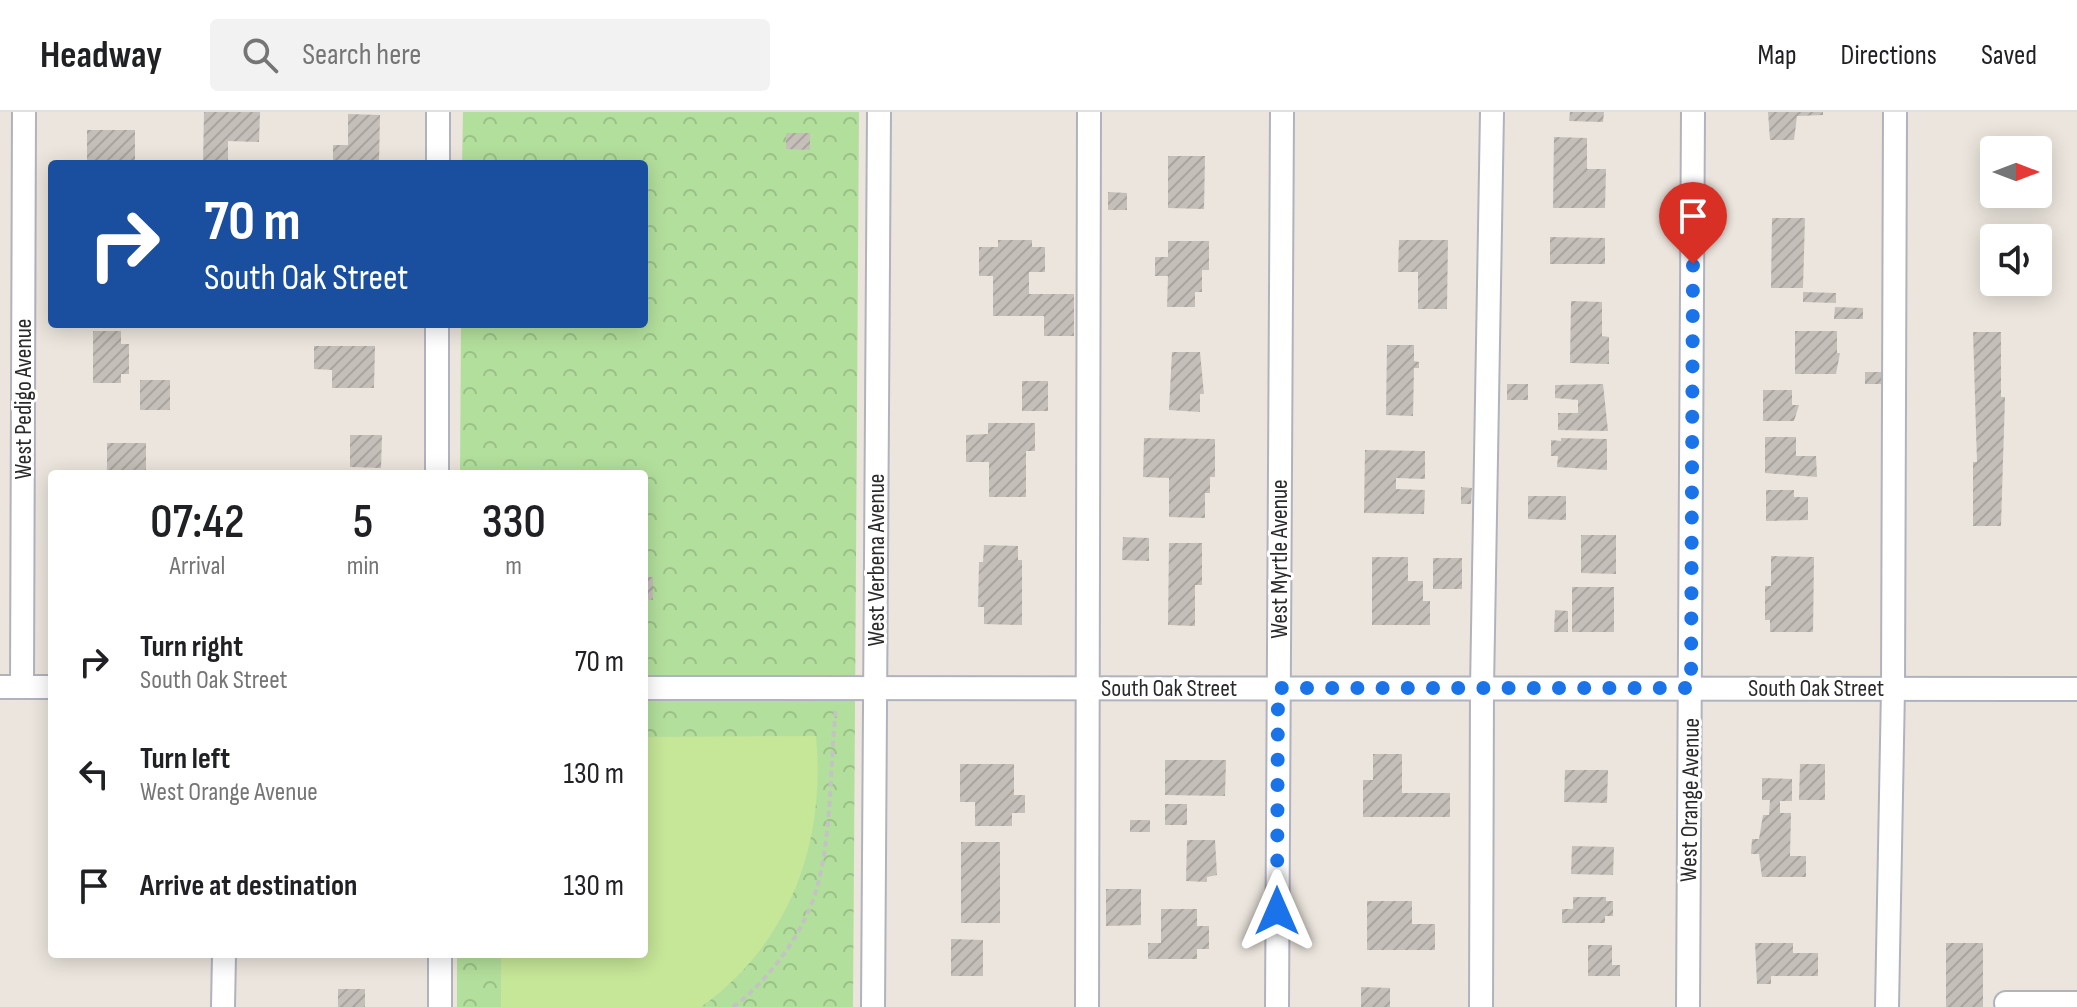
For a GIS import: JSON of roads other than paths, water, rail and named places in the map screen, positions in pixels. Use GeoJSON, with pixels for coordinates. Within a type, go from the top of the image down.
{"type":"FeatureCollection","features":[{"type":"Feature","properties":{"kind":"street","name":"West Pedigo Avenue"},"geometry":{"type":"LineString","coordinates":[[11,687],[24,112]]}},
{"type":"Feature","properties":{"kind":"street"},"geometry":{"type":"LineString","coordinates":[[438,112],[438,160]]}},
{"type":"Feature","properties":{"kind":"street","name":"West Verbena Avenue"},"geometry":{"type":"LineString","coordinates":[[873,1007],[879,112]]}},
{"type":"Feature","properties":{"kind":"street"},"geometry":{"type":"LineString","coordinates":[[1087,1007],[1089,112]]}},
{"type":"Feature","properties":{"kind":"street","name":"West Myrtle Avenue"},"geometry":{"type":"LineString","coordinates":[[1277,1007],[1282,112]]}},
{"type":"Feature","properties":{"kind":"street"},"geometry":{"type":"LineString","coordinates":[[1481,1007],[1482,688],[1492,112]]}},
{"type":"Feature","properties":{"kind":"street","name":"West Orange Avenue"},"geometry":{"type":"LineString","coordinates":[[1688,1007],[1693,112]]}},
{"type":"Feature","properties":{"kind":"street"},"geometry":{"type":"LineString","coordinates":[[1887,1007],[1893,689],[1895,112]]}},
{"type":"Feature","properties":{"kind":"street"},"geometry":{"type":"LineString","coordinates":[[437,328],[437,470]]}},
{"type":"Feature","properties":{"kind":"street"},"geometry":{"type":"LineString","coordinates":[[11,687],[48,687]]}},
{"type":"Feature","properties":{"kind":"street","name":"South Oak Street"},"geometry":{"type":"LineString","coordinates":[[648,688],[2077,689]]}},
{"type":"Feature","properties":{"kind":"street"},"geometry":{"type":"LineString","coordinates":[[223,1007],[224,958]]}},
{"type":"Feature","properties":{"kind":"street"},"geometry":{"type":"LineString","coordinates":[[440,958],[440,1007]]}},
{"type":"Feature","properties":{"kind":"street"},"geometry":{"type":"LineString","coordinates":[[2006,1003],[2077,1003]]}}]}
